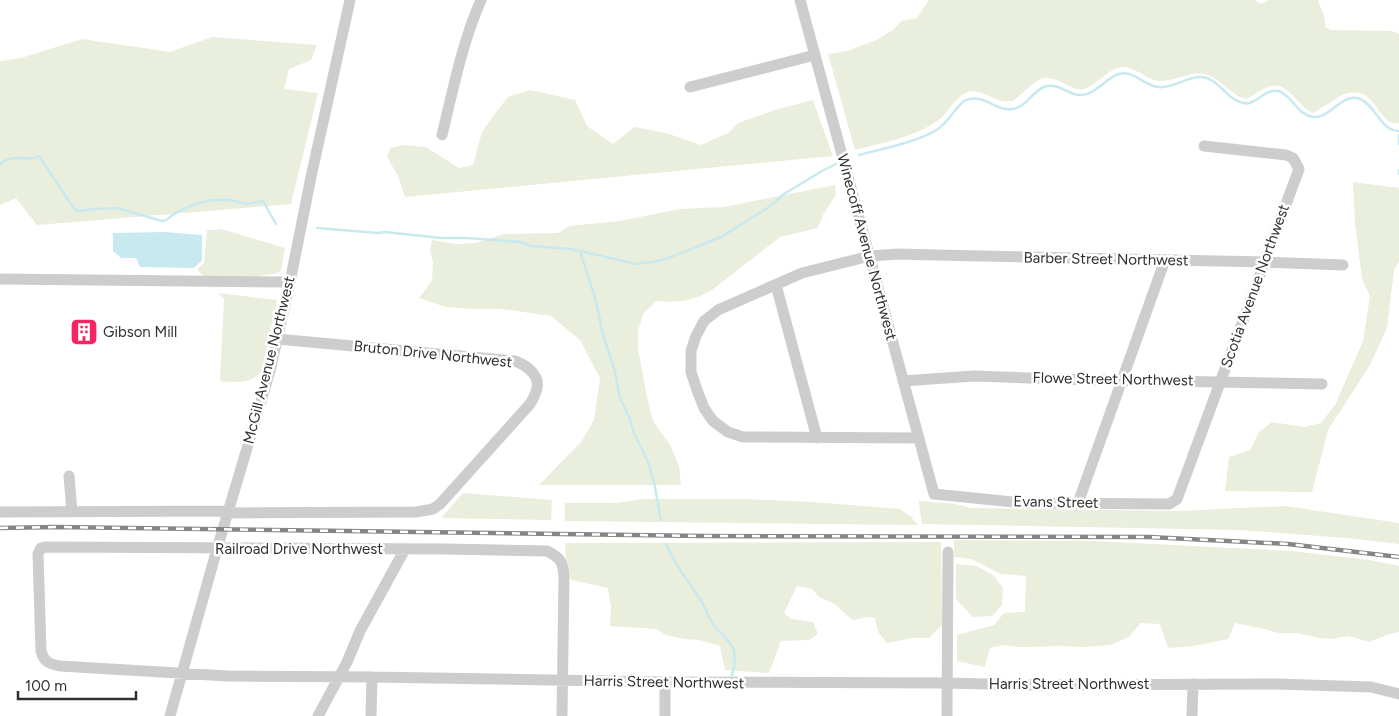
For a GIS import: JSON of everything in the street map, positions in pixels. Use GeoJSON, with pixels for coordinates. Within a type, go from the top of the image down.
{"type":"FeatureCollection","features":[{"type":"Feature","properties":{"kind":"street","name":"McGill Avenue Northwest"},"geometry":{"type":"LineString","coordinates":[[170,716],[270,371],[290,282],[310,177],[350,0]]}},
{"type":"Feature","properties":{"kind":"street"},"geometry":{"type":"LineString","coordinates":[[442,135],[465,40],[481,0]]}},
{"type":"Feature","properties":{"kind":"street","name":"Winecoff Avenue Northwest"},"geometry":{"type":"LineString","coordinates":[[800,0],[934,494]]}},
{"type":"Feature","properties":{"kind":"street"},"geometry":{"type":"LineString","coordinates":[[690,87],[815,55]]}},
{"type":"Feature","properties":{"kind":"street","name":"Scotia Avenue Northwest"},"geometry":{"type":"LineString","coordinates":[[1177,499],[1299,169],[1293,158],[1286,155],[1204,146]]}},
{"type":"Feature","properties":{"kind":"street","name":"Barber Street Northwest"},"geometry":{"type":"LineString","coordinates":[[919,438],[743,437],[728,432],[713,421],[704,408],[691,372],[691,351],[696,336],[704,321],[718,310],[802,273],[870,256],[907,254],[1343,265]]}},
{"type":"Feature","properties":{"kind":"street"},"geometry":{"type":"LineString","coordinates":[[1078,503],[1165,260]]}},
{"type":"Feature","properties":{"kind":"street"},"geometry":{"type":"LineString","coordinates":[[0,279],[290,282]]}},
{"type":"Feature","properties":{"kind":"street"},"geometry":{"type":"LineString","coordinates":[[776,285],[817,438]]}},
{"type":"Feature","properties":{"kind":"street","name":"Bruton Drive Northwest"},"geometry":{"type":"LineString","coordinates":[[0,512],[416,512],[432,509],[440,504],[530,404],[537,390],[538,384],[528,367],[515,362],[277,339]]}},
{"type":"Feature","properties":{"kind":"street","name":"Flowe Street Northwest"},"geometry":{"type":"LineString","coordinates":[[903,380],[974,376],[1322,384]]}},
{"type":"Feature","properties":{"kind":"street"},"geometry":{"type":"LineString","coordinates":[[68,476],[72,512]]}},
{"type":"Feature","properties":{"kind":"street","name":"Evans Street"},"geometry":{"type":"LineString","coordinates":[[934,494],[1023,502],[1169,504],[1177,499]]}},
{"type":"Feature","properties":{"kind":"street","name":"Railroad Drive Northwest"},"geometry":{"type":"LineString","coordinates":[[41,548],[547,551],[557,556],[561,561],[564,577],[562,680]]}},
{"type":"Feature","properties":{"kind":"street","name":"Harris Street Northwest"},"geometry":{"type":"LineString","coordinates":[[41,548],[38,554],[43,658],[48,664],[60,666],[228,676],[1027,685],[1278,684],[1371,687],[1399,694]]}},
{"type":"Feature","properties":{"kind":"street"},"geometry":{"type":"LineString","coordinates":[[318,716],[339,677],[360,631],[405,549]]}},
{"type":"Feature","properties":{"kind":"street"},"geometry":{"type":"LineString","coordinates":[[947,716],[948,552]]}},
{"type":"Feature","properties":{"kind":"street"},"geometry":{"type":"LineString","coordinates":[[371,716],[372,677]]}},
{"type":"Feature","properties":{"kind":"street"},"geometry":{"type":"LineString","coordinates":[[562,680],[562,716]]}},
{"type":"Feature","properties":{"kind":"street"},"geometry":{"type":"LineString","coordinates":[[664,716],[665,682]]}},
{"type":"Feature","properties":{"kind":"street"},"geometry":{"type":"LineString","coordinates":[[1192,716],[1193,684]]}},
{"type":"Feature","properties":{"kind":"green space"},"geometry":{"type":"Polygon","coordinates":[[[929,0],[1254,0],[1261,4],[1269,0],[1318,0],[1325,19],[1325,27],[1331,30],[1392,31],[1399,34],[1399,123],[1386,119],[1370,99],[1363,94],[1355,92],[1344,94],[1313,113],[1283,87],[1271,86],[1246,99],[1204,74],[1199,73],[1159,81],[1151,79],[1133,69],[1119,67],[1084,89],[1074,88],[1047,78],[1031,85],[1014,100],[1001,101],[972,91],[958,98],[939,120],[929,126],[898,139],[855,150],[828,54],[848,51],[878,39],[893,30],[901,21],[917,18],[929,0]]]}},
{"type":"Feature","properties":{"kind":"green space"},"geometry":{"type":"Polygon","coordinates":[[[212,37],[317,45],[311,60],[289,69],[284,89],[318,93],[291,204],[37,225],[16,198],[0,205],[0,61],[21,58],[82,39],[170,52],[212,37]]]}},
{"type":"Feature","properties":{"kind":"green space"},"geometry":{"type":"Polygon","coordinates":[[[530,90],[575,100],[587,126],[613,144],[634,127],[666,133],[701,145],[728,133],[738,123],[778,109],[813,100],[833,156],[405,197],[398,176],[387,157],[390,148],[404,145],[426,147],[459,168],[473,165],[482,132],[493,116],[508,97],[530,90]]]}},
{"type":"Feature","properties":{"kind":"green space"},"geometry":{"type":"Polygon","coordinates":[[[1353,182],[1399,188],[1399,261],[1394,271],[1387,328],[1370,365],[1328,430],[1312,492],[1225,491],[1229,457],[1250,450],[1259,432],[1272,422],[1304,427],[1321,423],[1335,405],[1363,341],[1370,296],[1362,279],[1355,223],[1353,182]]]}},
{"type":"Feature","properties":{"kind":"green space"},"geometry":{"type":"Polygon","coordinates":[[[835,185],[836,195],[824,213],[818,228],[780,237],[705,294],[671,302],[656,301],[643,314],[638,331],[638,348],[646,392],[653,421],[670,445],[679,466],[681,485],[539,485],[581,442],[594,420],[600,378],[580,340],[551,316],[502,309],[446,307],[419,298],[432,281],[433,263],[430,250],[432,240],[455,244],[476,243],[504,234],[558,233],[569,226],[620,221],[679,209],[724,207],[835,185]]]}},
{"type":"Feature","properties":{"kind":"green space"},"geometry":{"type":"Polygon","coordinates":[[[221,229],[285,248],[281,271],[275,274],[256,276],[203,276],[197,269],[204,263],[207,230],[221,229]]]}},
{"type":"Feature","properties":{"kind":"green space"},"geometry":{"type":"Polygon","coordinates":[[[218,293],[277,300],[263,366],[256,377],[251,380],[221,382],[224,299],[218,293]]]}},
{"type":"Feature","properties":{"kind":"green space"},"geometry":{"type":"Polygon","coordinates":[[[463,493],[552,500],[551,520],[441,518],[463,493]]]}},
{"type":"Feature","properties":{"kind":"green space"},"geometry":{"type":"Polygon","coordinates":[[[642,499],[743,499],[900,509],[918,525],[565,521],[565,503],[616,503],[642,499]]]}},
{"type":"Feature","properties":{"kind":"green space"},"geometry":{"type":"Polygon","coordinates":[[[919,501],[956,504],[970,508],[1179,511],[1285,506],[1399,523],[1399,544],[1240,530],[922,524],[919,501]]]}},
{"type":"Feature","properties":{"kind":"green space"},"geometry":{"type":"Polygon","coordinates":[[[954,540],[1094,541],[1291,551],[1370,560],[1399,566],[1399,632],[1369,642],[1349,636],[1332,639],[1297,633],[1279,633],[1235,623],[1228,639],[1193,646],[1168,648],[1160,624],[1141,623],[1129,637],[1110,645],[1020,647],[1002,645],[990,648],[985,667],[957,661],[957,635],[994,625],[1004,613],[1025,612],[1026,576],[1001,574],[971,559],[954,557],[954,540]]]}},
{"type":"Feature","properties":{"kind":"green space"},"geometry":{"type":"Polygon","coordinates":[[[941,542],[942,625],[929,638],[913,638],[887,643],[878,632],[875,618],[868,617],[852,620],[835,604],[819,597],[812,589],[797,586],[784,613],[791,619],[813,622],[818,634],[809,640],[781,641],[769,673],[725,670],[720,646],[700,640],[666,635],[656,629],[610,626],[611,608],[608,588],[571,580],[566,560],[565,543],[941,542]]]}},
{"type":"Feature","properties":{"kind":"green space"},"geometry":{"type":"Polygon","coordinates":[[[956,564],[977,566],[994,576],[1003,588],[1002,605],[992,616],[973,617],[956,599],[956,564]]]}},
{"type":"Feature","properties":{"kind":"water"},"geometry":{"type":"Polygon","coordinates":[[[164,232],[202,235],[202,260],[194,268],[140,267],[136,258],[121,258],[113,251],[113,233],[164,232]]]}},
{"type":"Feature","properties":{"kind":"waterway"},"geometry":{"type":"LineString","coordinates":[[859,155],[900,145],[930,134],[942,126],[959,105],[972,98],[1001,108],[1013,109],[1018,108],[1044,87],[1053,86],[1075,94],[1085,95],[1114,76],[1124,73],[1158,87],[1169,86],[1196,77],[1208,78],[1232,98],[1243,103],[1252,102],[1271,91],[1281,92],[1299,110],[1313,117],[1325,114],[1347,99],[1360,99],[1370,107],[1387,127],[1399,131]]}},
{"type":"Feature","properties":{"kind":"waterway"},"geometry":{"type":"LineString","coordinates":[[1399,135],[1399,144]]}},
{"type":"Feature","properties":{"kind":"waterway"},"geometry":{"type":"LineString","coordinates":[[0,164],[5,160],[15,158],[29,159],[39,156],[73,207],[79,211],[117,208],[162,221],[195,204],[213,200],[231,200],[245,204],[263,201],[276,224]]}},
{"type":"Feature","properties":{"kind":"waterway"},"geometry":{"type":"LineString","coordinates":[[317,228],[520,242],[532,246],[571,249],[636,264],[666,259],[721,237],[769,207],[784,194],[836,164]]}},
{"type":"Feature","properties":{"kind":"waterway"},"geometry":{"type":"LineString","coordinates":[[580,251],[596,301],[620,398],[648,462],[661,520]]}},
{"type":"Feature","properties":{"kind":"waterway"},"geometry":{"type":"LineString","coordinates":[[666,544],[678,567],[703,604],[713,624],[733,648],[735,658],[732,675]]}},
{"type":"Feature","properties":{"kind":"railway"},"geometry":{"type":"LineString","coordinates":[[0,528],[56,527],[703,536],[1149,537],[1288,544],[1399,557]]}},
{"type":"Feature","properties":{"kind":"place","name":"Gibson Mill"},"geometry":{"type":"Point","coordinates":[84,332]}}]}
